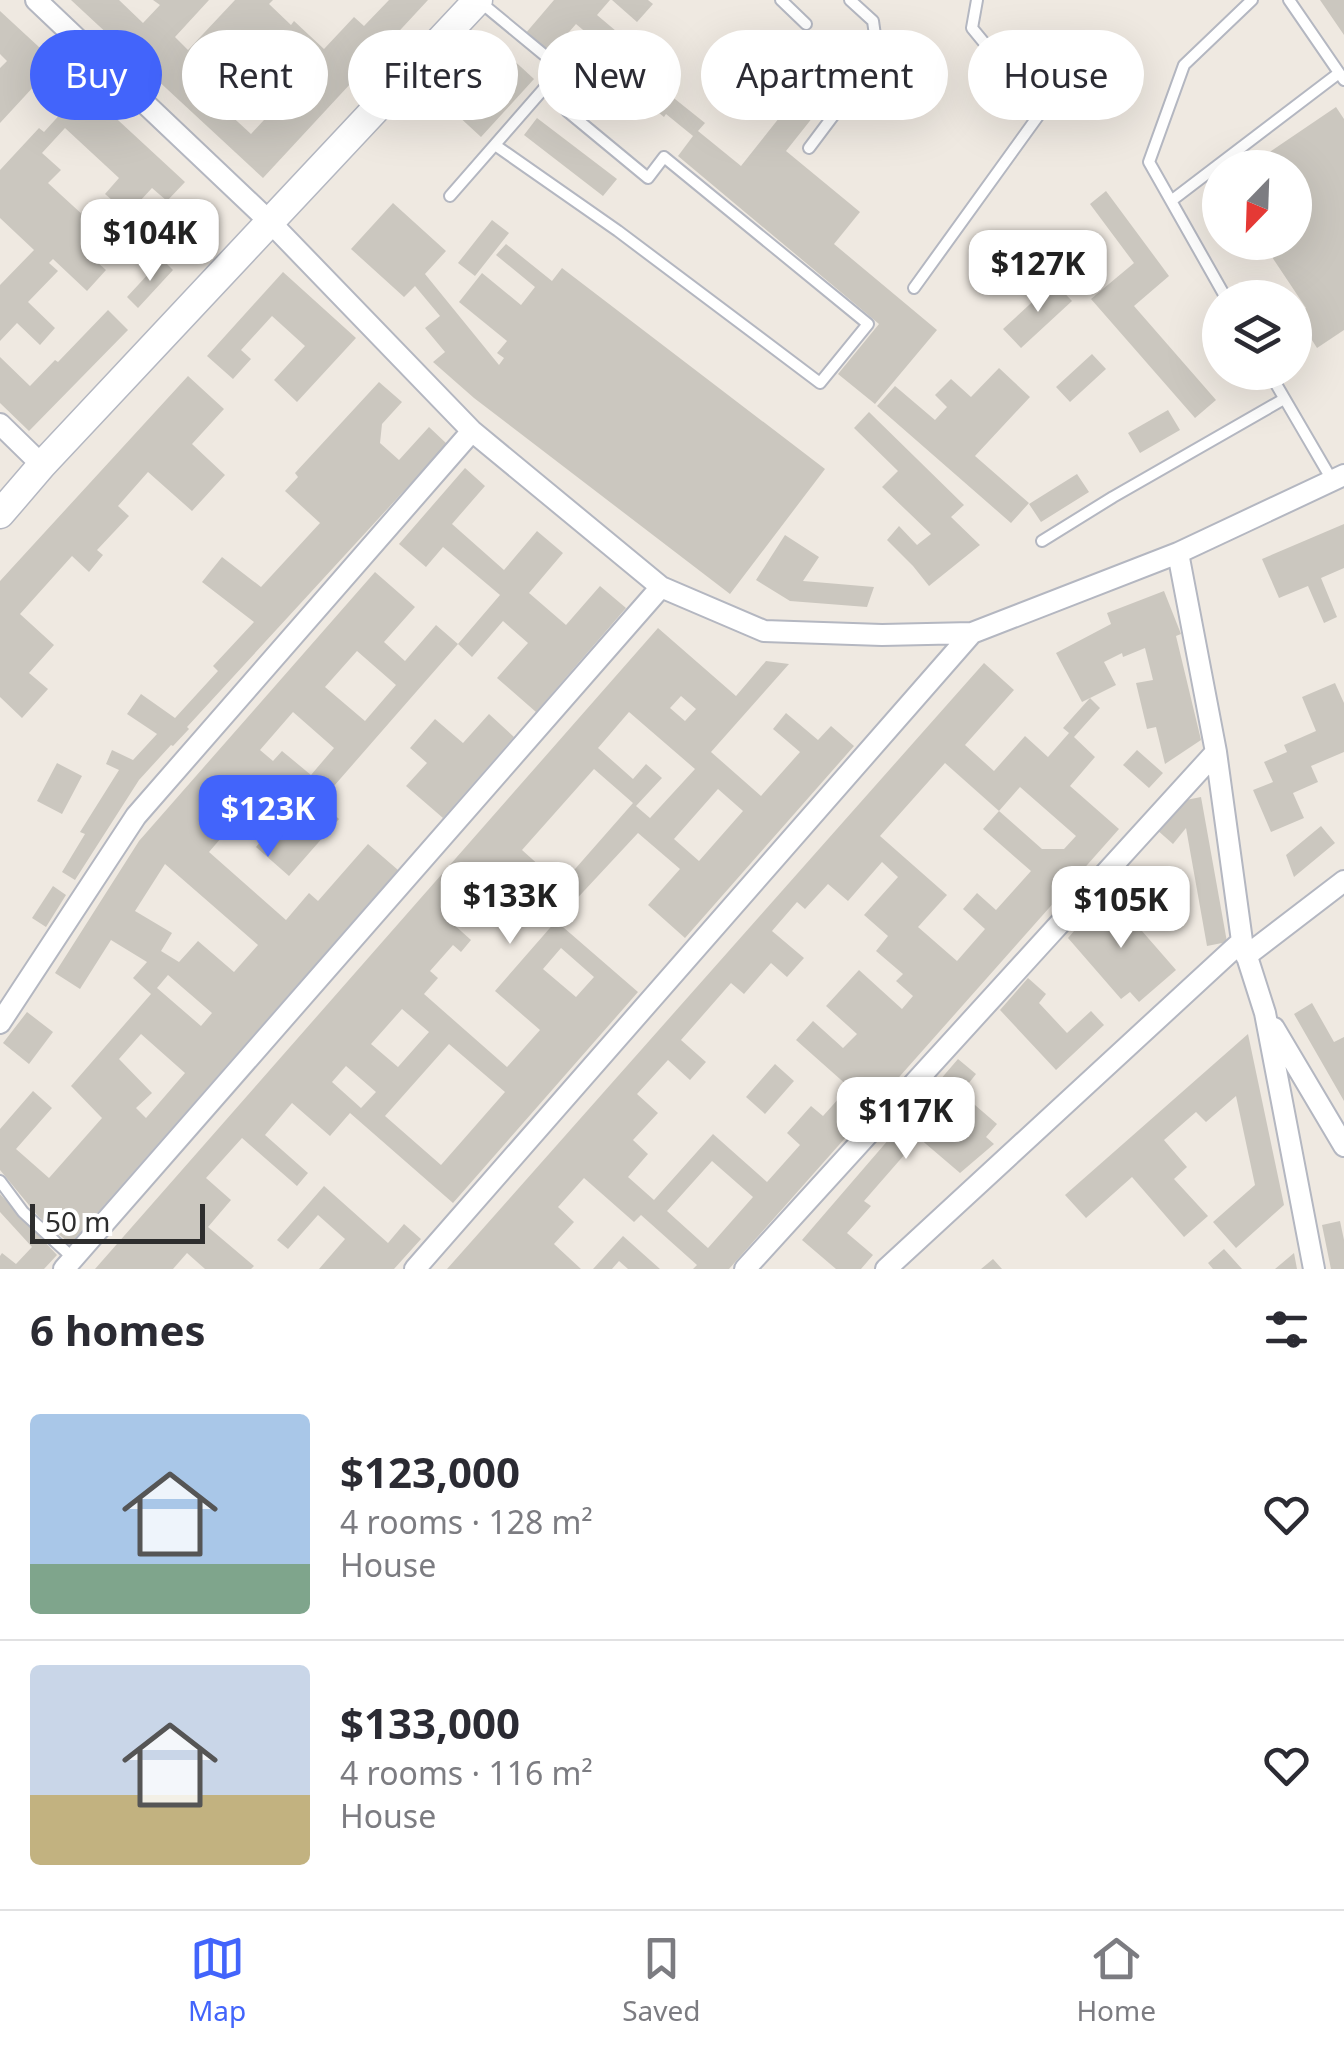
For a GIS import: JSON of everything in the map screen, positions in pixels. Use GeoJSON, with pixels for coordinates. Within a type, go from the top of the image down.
{"type":"FeatureCollection","features":[{"type":"Feature","properties":{"kind":"main road"},"geometry":{"type":"LineString","coordinates":[[0,514],[479,0]]}},
{"type":"Feature","properties":{"kind":"street"},"geometry":{"type":"LineString","coordinates":[[36,0],[271,223],[472,431],[661,587],[764,631],[972,633],[1178,554],[1338,478]]}},
{"type":"Feature","properties":{"kind":"street"},"geometry":{"type":"LineString","coordinates":[[0,424],[42,465]]}},
{"type":"Feature","properties":{"kind":"street"},"geometry":{"type":"LineString","coordinates":[[0,1024],[136,816],[472,431]]}},
{"type":"Feature","properties":{"kind":"street"},"geometry":{"type":"LineString","coordinates":[[1178,554],[1216,752],[1244,948],[1265,1013],[1314,1269]]}},
{"type":"Feature","properties":{"kind":"street"},"geometry":{"type":"LineString","coordinates":[[68,1263],[661,587]]}},
{"type":"Feature","properties":{"kind":"street"},"geometry":{"type":"LineString","coordinates":[[416,1269],[972,633]]}},
{"type":"Feature","properties":{"kind":"street"},"geometry":{"type":"LineString","coordinates":[[745,1269],[1216,752]]}},
{"type":"Feature","properties":{"kind":"street"},"geometry":{"type":"LineString","coordinates":[[886,1269],[1244,948],[1344,881]]}},
{"type":"Feature","properties":{"kind":"street"},"geometry":{"type":"LineString","coordinates":[[1265,1013],[1344,1146]]}},
{"type":"Feature","properties":{"kind":"lane"},"geometry":{"type":"LineString","coordinates":[[479,0],[538,50]]}},
{"type":"Feature","properties":{"kind":"lane"},"geometry":{"type":"LineString","coordinates":[[781,0],[806,24]]}},
{"type":"Feature","properties":{"kind":"lane"},"geometry":{"type":"LineString","coordinates":[[809,148],[878,56],[872,21],[850,0]]}},
{"type":"Feature","properties":{"kind":"lane"},"geometry":{"type":"LineString","coordinates":[[914,288],[1040,112],[972,28],[977,0]]}},
{"type":"Feature","properties":{"kind":"lane"},"geometry":{"type":"LineString","coordinates":[[1216,280],[1149,162],[1184,64],[1252,0]]}},
{"type":"Feature","properties":{"kind":"lane"},"geometry":{"type":"LineString","coordinates":[[1171,201],[1341,76],[1289,0]]}},
{"type":"Feature","properties":{"kind":"lane"},"geometry":{"type":"LineString","coordinates":[[450,196],[538,95]]}},
{"type":"Feature","properties":{"kind":"lane"},"geometry":{"type":"LineString","coordinates":[[495,145],[618,231],[820,383],[868,324],[664,157],[648,178],[577,120]]}},
{"type":"Feature","properties":{"kind":"lane"},"geometry":{"type":"LineString","coordinates":[[1279,390],[1338,478]]}},
{"type":"Feature","properties":{"kind":"lane"},"geometry":{"type":"LineString","coordinates":[[1042,541],[1284,399]]}},
{"type":"Feature","properties":{"kind":"lane"},"geometry":{"type":"LineString","coordinates":[[0,1180],[68,1263]]}},
{"type":"Feature","properties":{"kind":"building"},"geometry":{"type":"Polygon","coordinates":[[[71,0],[119,0],[143,23],[160,5],[153,0],[209,0],[175,37],[182,44],[182,103],[162,84],[162,30],[103,30],[71,0]]]}},
{"type":"Feature","properties":{"kind":"building"},"geometry":{"type":"Polygon","coordinates":[[[235,0],[273,0],[269,4],[291,25],[294,21],[304,30],[207,30],[235,0]]]}},
{"type":"Feature","properties":{"kind":"building"},"geometry":{"type":"Polygon","coordinates":[[[389,0],[428,0],[400,30],[348,30],[348,86],[328,108],[328,45],[354,17],[364,26],[389,0]]]}},
{"type":"Feature","properties":{"kind":"building"},"geometry":{"type":"Polygon","coordinates":[[[554,0],[610,0],[597,15],[615,30],[583,30],[576,24],[571,30],[538,30],[538,45],[525,34],[554,0]]]}},
{"type":"Feature","properties":{"kind":"building"},"geometry":{"type":"Polygon","coordinates":[[[612,0],[648,0],[653,4],[637,22],[612,0]]]}},
{"type":"Feature","properties":{"kind":"building"},"geometry":{"type":"Polygon","coordinates":[[[1320,0],[1344,0],[1344,35],[1320,0]]]}},
{"type":"Feature","properties":{"kind":"building"},"geometry":{"type":"Polygon","coordinates":[[[0,11],[30,39],[30,90],[0,123],[0,68],[7,61],[0,54],[0,11]]]}},
{"type":"Feature","properties":{"kind":"building"},"geometry":{"type":"Polygon","coordinates":[[[518,64],[534,79],[518,97],[518,64]]]}},
{"type":"Feature","properties":{"kind":"building"},"geometry":{"type":"Polygon","coordinates":[[[681,104],[705,123],[698,131],[741,166],[777,120],[811,120],[786,151],[860,212],[834,244],[937,330],[875,404],[838,374],[879,324],[678,156],[693,136],[673,120],[681,120],[681,104]]]}},
{"type":"Feature","properties":{"kind":"building"},"geometry":{"type":"Polygon","coordinates":[[[1336,107],[1344,119],[1344,330],[1317,348],[1312,340],[1312,280],[1287,280],[1274,260],[1312,260],[1312,150],[1273,150],[1336,107]]]}},
{"type":"Feature","properties":{"kind":"building"},"geometry":{"type":"Polygon","coordinates":[[[537,118],[617,179],[603,196],[524,135],[537,118]]]}},
{"type":"Feature","properties":{"kind":"building"},"geometry":{"type":"Polygon","coordinates":[[[55,120],[118,120],[185,182],[167,201],[152,188],[128,214],[105,194],[119,178],[65,128],[42,153],[61,170],[48,183],[84,216],[96,204],[117,223],[88,254],[106,270],[87,291],[53,259],[49,263],[58,271],[28,302],[55,328],[40,345],[17,323],[0,341],[0,285],[34,250],[0,218],[0,170],[39,128],[44,132],[55,120]]]}},
{"type":"Feature","properties":{"kind":"building"},"geometry":{"type":"Polygon","coordinates":[[[200,120],[236,120],[251,134],[264,120],[317,120],[263,178],[200,120]]]}},
{"type":"Feature","properties":{"kind":"building"},"geometry":{"type":"Polygon","coordinates":[[[463,120],[497,120],[481,137],[463,120]]]}},
{"type":"Feature","properties":{"kind":"building"},"geometry":{"type":"Polygon","coordinates":[[[1106,191],[1169,276],[1134,306],[1202,384],[1202,390],[1207,390],[1216,400],[1195,418],[1091,299],[1134,263],[1090,204],[1106,191]]]}},
{"type":"Feature","properties":{"kind":"building"},"geometry":{"type":"Polygon","coordinates":[[[197,199],[219,219],[195,245],[173,225],[197,199]]]}},
{"type":"Feature","properties":{"kind":"building"},"geometry":{"type":"Polygon","coordinates":[[[393,203],[446,251],[425,274],[499,365],[504,358],[497,353],[507,341],[459,302],[482,273],[521,305],[535,287],[496,255],[506,244],[552,281],[562,268],[825,469],[730,594],[474,398],[433,362],[445,352],[425,328],[440,316],[415,286],[404,297],[351,249],[393,203]]]}},
{"type":"Feature","properties":{"kind":"building"},"geometry":{"type":"Polygon","coordinates":[[[492,220],[509,233],[475,276],[458,263],[492,220]]]}},
{"type":"Feature","properties":{"kind":"building"},"geometry":{"type":"Polygon","coordinates":[[[162,259],[173,270],[138,308],[127,297],[162,259]]]}},
{"type":"Feature","properties":{"kind":"building"},"geometry":{"type":"Polygon","coordinates":[[[283,272],[356,338],[297,402],[274,380],[305,346],[272,316],[241,350],[251,359],[233,379],[207,356],[283,272]]]}},
{"type":"Feature","properties":{"kind":"building"},"geometry":{"type":"Polygon","coordinates":[[[1054,282],[1072,301],[1021,348],[1003,329],[1054,282]]]}},
{"type":"Feature","properties":{"kind":"building"},"geometry":{"type":"Polygon","coordinates":[[[108,310],[128,330],[29,431],[0,403],[0,357],[30,386],[108,310]]]}},
{"type":"Feature","properties":{"kind":"building"},"geometry":{"type":"Polygon","coordinates":[[[1092,354],[1106,369],[1070,402],[1056,387],[1092,354]]]}},
{"type":"Feature","properties":{"kind":"building"},"geometry":{"type":"Polygon","coordinates":[[[999,368],[1030,397],[975,456],[1029,503],[1011,523],[877,406],[895,386],[935,420],[947,407],[935,395],[951,379],[971,397],[999,368]]]}},
{"type":"Feature","properties":{"kind":"building"},"geometry":{"type":"Polygon","coordinates":[[[188,376],[224,409],[192,444],[225,475],[192,511],[148,472],[118,506],[129,516],[97,550],[103,555],[89,572],[72,556],[20,614],[54,645],[29,673],[48,689],[22,718],[0,697],[0,581],[188,376]]]}},
{"type":"Feature","properties":{"kind":"building"},"geometry":{"type":"Polygon","coordinates":[[[379,382],[402,402],[382,424],[380,443],[399,460],[429,427],[447,444],[139,780],[75,880],[62,872],[85,834],[80,832],[119,770],[106,764],[112,750],[133,760],[157,734],[127,714],[141,694],[175,718],[218,671],[213,666],[254,622],[202,582],[222,557],[261,587],[320,523],[285,491],[298,477],[295,473],[379,382]]]}},
{"type":"Feature","properties":{"kind":"building"},"geometry":{"type":"Polygon","coordinates":[[[1168,410],[1180,430],[1140,453],[1128,433],[1168,410]]]}},
{"type":"Feature","properties":{"kind":"building"},"geometry":{"type":"Polygon","coordinates":[[[869,412],[964,505],[951,517],[980,545],[929,586],[887,540],[899,526],[917,545],[931,534],[882,487],[898,471],[854,428],[869,412]]]}},
{"type":"Feature","properties":{"kind":"building"},"geometry":{"type":"Polygon","coordinates":[[[465,468],[485,486],[452,524],[504,570],[537,531],[563,553],[529,593],[566,625],[600,586],[626,608],[536,712],[497,678],[528,643],[503,621],[472,657],[458,644],[500,595],[443,547],[426,567],[399,544],[465,468]]]}},
{"type":"Feature","properties":{"kind":"building"},"geometry":{"type":"Polygon","coordinates":[[[1077,474],[1089,492],[1041,522],[1029,504],[1077,474]]]}},
{"type":"Feature","properties":{"kind":"building"},"geometry":{"type":"Polygon","coordinates":[[[1344,524],[1344,568],[1321,578],[1337,617],[1324,623],[1308,586],[1279,598],[1262,559],[1344,524]]]}},
{"type":"Feature","properties":{"kind":"building"},"geometry":{"type":"Polygon","coordinates":[[[785,535],[819,557],[803,581],[874,587],[867,607],[790,601],[756,580],[785,535]]]}},
{"type":"Feature","properties":{"kind":"building"},"geometry":{"type":"Polygon","coordinates":[[[375,572],[415,607],[384,642],[405,661],[436,625],[458,644],[320,802],[339,819],[289,876],[256,847],[283,815],[259,794],[209,852],[286,920],[309,893],[318,901],[368,844],[398,870],[70,1244],[38,1216],[0,1170],[0,1129],[33,1091],[52,1108],[16,1149],[49,1178],[102,1118],[71,1086],[151,994],[133,978],[147,962],[111,940],[80,989],[55,973],[139,841],[375,572]],[[357,651],[325,687],[365,721],[396,685],[357,651]],[[293,712],[260,750],[273,761],[282,751],[311,775],[334,748],[293,712]],[[165,864],[135,911],[172,933],[161,951],[179,962],[198,941],[234,972],[258,945],[165,864]],[[168,975],[157,988],[201,1026],[212,1013],[168,975]],[[141,1034],[119,1059],[152,1093],[136,1108],[146,1118],[185,1073],[141,1034]]]}},
{"type":"Feature","properties":{"kind":"building"},"geometry":{"type":"Polygon","coordinates":[[[1164,591],[1181,634],[1176,636],[1201,740],[1165,764],[1156,727],[1147,729],[1136,683],[1153,680],[1145,648],[1104,662],[1116,685],[1082,702],[1056,653],[1111,624],[1107,613],[1164,591]]]}},
{"type":"Feature","properties":{"kind":"building"},"geometry":{"type":"Polygon","coordinates":[[[658,628],[736,696],[766,661],[789,664],[711,752],[761,796],[800,752],[773,729],[786,713],[818,740],[831,726],[854,746],[685,938],[648,905],[680,869],[638,833],[556,921],[638,992],[453,1203],[350,1113],[330,1136],[292,1103],[265,1135],[308,1173],[297,1186],[242,1138],[206,1178],[231,1200],[208,1227],[254,1266],[251,1269],[205,1269],[187,1253],[173,1269],[95,1269],[658,628]],[[681,696],[670,708],[685,721],[696,709],[681,696]],[[629,712],[598,748],[633,779],[646,764],[662,778],[636,806],[650,818],[695,769],[629,712]],[[594,769],[522,850],[561,885],[633,803],[594,769]],[[718,789],[674,839],[699,861],[743,811],[718,789]],[[511,882],[489,906],[477,895],[452,923],[471,940],[461,952],[453,945],[430,971],[438,978],[424,994],[507,1067],[540,1030],[495,991],[556,921],[511,882]],[[561,948],[543,969],[576,997],[594,977],[561,948]],[[402,1009],[371,1044],[398,1067],[429,1032],[402,1009]],[[449,1044],[385,1116],[441,1165],[505,1092],[449,1044]],[[346,1066],[332,1082],[361,1108],[376,1092],[346,1066]]]}},
{"type":"Feature","properties":{"kind":"building"},"geometry":{"type":"Polygon","coordinates":[[[984,663],[1014,690],[965,745],[994,771],[1025,736],[1048,757],[1069,733],[1063,728],[1090,698],[1100,708],[1074,737],[1095,757],[1070,786],[1119,829],[729,1269],[693,1269],[697,1265],[641,1215],[634,1222],[584,1178],[558,1207],[574,1222],[554,1244],[581,1269],[447,1269],[984,663]],[[945,763],[880,836],[947,895],[918,927],[957,961],[985,929],[963,909],[977,893],[996,910],[1031,871],[983,829],[999,811],[945,763]],[[1020,787],[999,811],[1042,849],[1064,849],[1076,836],[1020,787]],[[882,862],[848,901],[828,884],[805,909],[797,902],[772,931],[804,958],[787,977],[771,963],[744,994],[731,983],[681,1040],[706,1062],[690,1080],[668,1060],[637,1094],[658,1113],[633,1140],[648,1154],[628,1177],[654,1200],[713,1134],[767,1182],[800,1145],[787,1133],[811,1106],[823,1116],[849,1087],[796,1040],[813,1021],[843,1048],[857,1034],[826,1006],[859,970],[902,1009],[913,996],[896,981],[903,974],[876,951],[888,936],[864,915],[898,877],[882,862]],[[712,1161],[667,1211],[708,1248],[753,1197],[712,1161]]]}},
{"type":"Feature","properties":{"kind":"building"},"geometry":{"type":"Polygon","coordinates":[[[1335,683],[1344,703],[1344,752],[1311,766],[1318,782],[1293,793],[1304,818],[1271,832],[1253,790],[1273,782],[1264,762],[1287,752],[1284,745],[1316,731],[1302,697],[1335,683]]]}},
{"type":"Feature","properties":{"kind":"building"},"geometry":{"type":"Polygon","coordinates":[[[489,714],[514,737],[443,818],[406,786],[427,763],[410,748],[435,719],[463,743],[489,714]]]}},
{"type":"Feature","properties":{"kind":"building"},"geometry":{"type":"Polygon","coordinates":[[[1137,750],[1163,773],[1149,788],[1123,765],[1137,750]]]}},
{"type":"Feature","properties":{"kind":"building"},"geometry":{"type":"Polygon","coordinates":[[[57,763],[82,776],[62,814],[37,801],[57,763]]]}},
{"type":"Feature","properties":{"kind":"building"},"geometry":{"type":"Polygon","coordinates":[[[1201,797],[1227,942],[1207,946],[1186,828],[1173,844],[1156,829],[1181,801],[1201,797]]]}},
{"type":"Feature","properties":{"kind":"building"},"geometry":{"type":"Polygon","coordinates":[[[1321,826],[1335,843],[1294,877],[1286,855],[1321,826]]]}},
{"type":"Feature","properties":{"kind":"building"},"geometry":{"type":"Polygon","coordinates":[[[53,886],[66,895],[46,927],[32,918],[53,886]]]}},
{"type":"Feature","properties":{"kind":"building"},"geometry":{"type":"Polygon","coordinates":[[[1108,892],[1176,970],[1139,1002],[1130,992],[1121,999],[1068,938],[1108,892]]]}},
{"type":"Feature","properties":{"kind":"building"},"geometry":{"type":"Polygon","coordinates":[[[1028,978],[1046,994],[1039,1003],[1067,1033],[1091,1011],[1104,1025],[1056,1070],[1000,1010],[1028,978]]]}},
{"type":"Feature","properties":{"kind":"building"},"geometry":{"type":"Polygon","coordinates":[[[1312,1003],[1334,1042],[1344,1037],[1344,1101],[1294,1014],[1312,1003]]]}},
{"type":"Feature","properties":{"kind":"building"},"geometry":{"type":"Polygon","coordinates":[[[27,1012],[53,1032],[29,1064],[3,1043],[27,1012]]]}},
{"type":"Feature","properties":{"kind":"building"},"geometry":{"type":"Polygon","coordinates":[[[1248,1034],[1284,1205],[1236,1248],[1213,1222],[1255,1185],[1236,1096],[1206,1122],[1196,1112],[1164,1140],[1187,1167],[1174,1179],[1208,1216],[1184,1237],[1132,1177],[1086,1218],[1065,1195],[1248,1034]]]}},
{"type":"Feature","properties":{"kind":"building"},"geometry":{"type":"Polygon","coordinates":[[[958,1059],[976,1074],[961,1093],[997,1124],[986,1137],[994,1144],[960,1173],[919,1138],[864,1201],[871,1206],[847,1233],[873,1255],[861,1269],[836,1269],[802,1240],[958,1059]]]}},
{"type":"Feature","properties":{"kind":"building"},"geometry":{"type":"Polygon","coordinates":[[[775,1064],[794,1081],[765,1114],[746,1097],[775,1064]]]}},
{"type":"Feature","properties":{"kind":"building"},"geometry":{"type":"Polygon","coordinates":[[[324,1186],[388,1243],[404,1224],[421,1239],[394,1269],[319,1269],[345,1239],[318,1215],[288,1249],[277,1240],[324,1186]]]}},
{"type":"Feature","properties":{"kind":"building"},"geometry":{"type":"Polygon","coordinates":[[[0,1194],[57,1255],[44,1269],[0,1269],[2,1253],[16,1264],[32,1247],[0,1212],[0,1194]]]}},
{"type":"Feature","properties":{"kind":"building"},"geometry":{"type":"Polygon","coordinates":[[[1340,1221],[1344,1269],[1331,1269],[1322,1225],[1340,1221]]]}},
{"type":"Feature","properties":{"kind":"building"},"geometry":{"type":"Polygon","coordinates":[[[623,1236],[660,1269],[628,1269],[619,1261],[612,1269],[593,1269],[623,1236]]]}},
{"type":"Feature","properties":{"kind":"building"},"geometry":{"type":"Polygon","coordinates":[[[1224,1249],[1242,1269],[1213,1269],[1208,1263],[1224,1249]]]}},
{"type":"Feature","properties":{"kind":"building"},"geometry":{"type":"Polygon","coordinates":[[[1294,1253],[1297,1269],[1275,1269],[1294,1253]]]}},
{"type":"Feature","properties":{"kind":"building"},"geometry":{"type":"Polygon","coordinates":[[[993,1259],[1002,1269],[981,1269],[993,1259]]]}}]}
